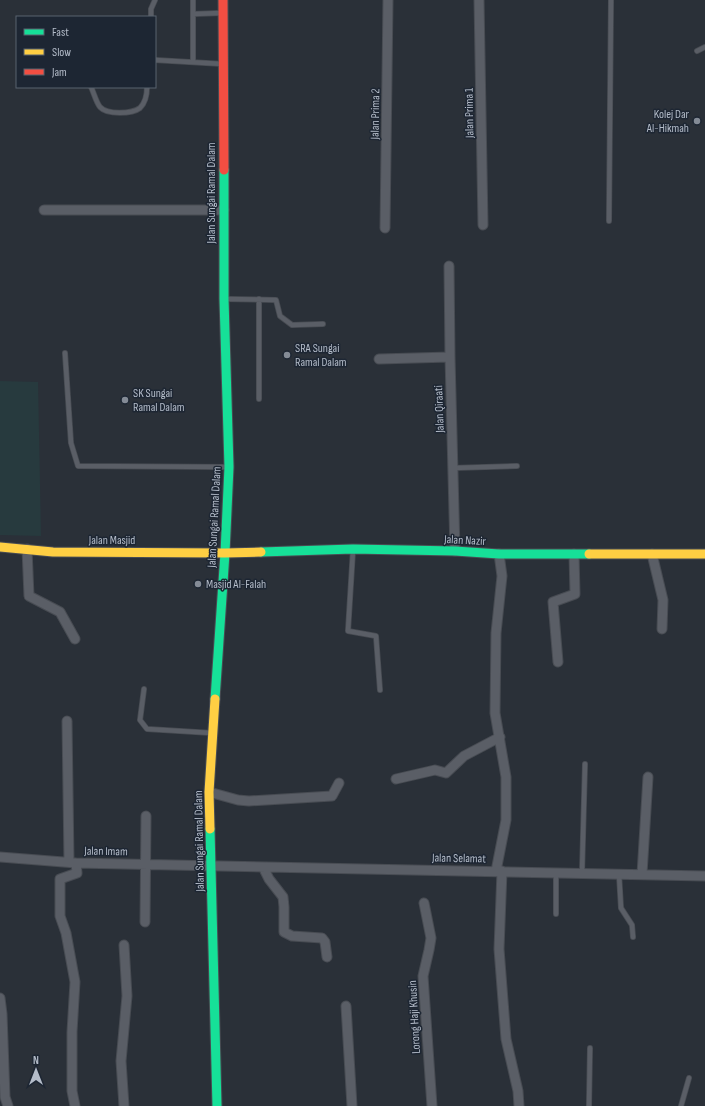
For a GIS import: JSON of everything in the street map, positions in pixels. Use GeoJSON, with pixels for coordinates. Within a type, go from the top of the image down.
{"type":"FeatureCollection","features":[{"type":"Feature","properties":{"kind":"street","name":"Jalan Sungai Ramal Dalam"},"geometry":{"type":"LineString","coordinates":[[215,1100],[210,792],[212,733],[225,553],[229,467],[224,299],[223,0]]}},
{"type":"Feature","properties":{"kind":"street","name":"Jalan Prima 2"},"geometry":{"type":"LineString","coordinates":[[385,228],[388,0]]}},
{"type":"Feature","properties":{"kind":"street","name":"Jalan Prima 1"},"geometry":{"type":"LineString","coordinates":[[479,0],[483,225]]}},
{"type":"Feature","properties":{"kind":"street"},"geometry":{"type":"LineString","coordinates":[[44,210],[224,210]]}},
{"type":"Feature","properties":{"kind":"street","name":"Jalan Qiraati"},"geometry":{"type":"LineString","coordinates":[[449,266],[455,551]]}},
{"type":"Feature","properties":{"kind":"street"},"geometry":{"type":"LineString","coordinates":[[379,358],[450,357]]}},
{"type":"Feature","properties":{"kind":"street","name":"Jalan Masjid"},"geometry":{"type":"LineString","coordinates":[[0,547],[54,552],[225,553]]}},
{"type":"Feature","properties":{"kind":"street"},"geometry":{"type":"LineString","coordinates":[[27,549],[29,596],[60,612],[75,639]]}},
{"type":"Feature","properties":{"kind":"street","name":"Jalan Nazir"},"geometry":{"type":"LineString","coordinates":[[225,553],[353,549],[455,551],[499,554],[705,554]]}},
{"type":"Feature","properties":{"kind":"street"},"geometry":{"type":"LineString","coordinates":[[499,554],[502,576],[496,633],[495,713],[506,777],[506,820],[499,871],[499,949],[506,1039],[518,1091],[519,1106]]}},
{"type":"Feature","properties":{"kind":"street"},"geometry":{"type":"LineString","coordinates":[[558,662],[553,602],[575,594],[574,554]]}},
{"type":"Feature","properties":{"kind":"street"},"geometry":{"type":"LineString","coordinates":[[652,554],[663,600],[662,630]]}},
{"type":"Feature","properties":{"kind":"street"},"geometry":{"type":"LineString","coordinates":[[67,721],[73,862],[77,873],[60,879],[60,916],[66,933],[74,982],[72,1091],[75,1106]]}},
{"type":"Feature","properties":{"kind":"street"},"geometry":{"type":"LineString","coordinates":[[396,779],[435,770],[446,773],[464,756],[500,738]]}},
{"type":"Feature","properties":{"kind":"street"},"geometry":{"type":"LineString","coordinates":[[642,874],[648,776]]}},
{"type":"Feature","properties":{"kind":"street"},"geometry":{"type":"LineString","coordinates":[[210,792],[238,800],[249,801],[332,796],[339,782]]}},
{"type":"Feature","properties":{"kind":"street"},"geometry":{"type":"LineString","coordinates":[[145,922],[146,816]]}},
{"type":"Feature","properties":{"kind":"street","name":"Jalan Imam"},"geometry":{"type":"LineString","coordinates":[[0,857],[73,862],[212,866]]}},
{"type":"Feature","properties":{"kind":"street","name":"Jalan Selamat"},"geometry":{"type":"LineString","coordinates":[[212,866],[705,876]]}},
{"type":"Feature","properties":{"kind":"street"},"geometry":{"type":"LineString","coordinates":[[263,867],[269,879],[283,896],[284,932],[292,936],[322,938],[325,942],[327,956]]}},
{"type":"Feature","properties":{"kind":"street","name":"Lorong Haji Khusin"},"geometry":{"type":"LineString","coordinates":[[424,903],[431,938],[423,976],[432,1106]]}},
{"type":"Feature","properties":{"kind":"street"},"geometry":{"type":"LineString","coordinates":[[124,945],[127,996],[121,1061],[124,1106]]}},
{"type":"Feature","properties":{"kind":"street"},"geometry":{"type":"LineString","coordinates":[[0,998],[5,1097],[8,1106]]}},
{"type":"Feature","properties":{"kind":"street"},"geometry":{"type":"LineString","coordinates":[[346,1006],[352,1106]]}},
{"type":"Feature","properties":{"kind":"lane"},"geometry":{"type":"LineString","coordinates":[[151,16],[155,0]]}},
{"type":"Feature","properties":{"kind":"lane"},"geometry":{"type":"LineString","coordinates":[[193,0],[194,62]]}},
{"type":"Feature","properties":{"kind":"lane"},"geometry":{"type":"LineString","coordinates":[[609,221],[611,0]]}},
{"type":"Feature","properties":{"kind":"lane"},"geometry":{"type":"LineString","coordinates":[[193,14],[223,13]]}},
{"type":"Feature","properties":{"kind":"lane"},"geometry":{"type":"LineString","coordinates":[[697,50],[705,47]]}},
{"type":"Feature","properties":{"kind":"lane"},"geometry":{"type":"LineString","coordinates":[[156,60],[223,64]]}},
{"type":"Feature","properties":{"kind":"lane"},"geometry":{"type":"LineString","coordinates":[[91,88],[101,109],[120,113],[134,111],[139,108],[147,94],[147,88]]}},
{"type":"Feature","properties":{"kind":"lane"},"geometry":{"type":"LineString","coordinates":[[224,299],[276,300],[280,316],[292,325],[323,324]]}},
{"type":"Feature","properties":{"kind":"lane"},"geometry":{"type":"LineString","coordinates":[[260,299],[260,399]]}},
{"type":"Feature","properties":{"kind":"lane"},"geometry":{"type":"LineString","coordinates":[[65,353],[71,443],[78,466],[229,467]]}},
{"type":"Feature","properties":{"kind":"lane"},"geometry":{"type":"LineString","coordinates":[[453,468],[517,466]]}},
{"type":"Feature","properties":{"kind":"lane"},"geometry":{"type":"LineString","coordinates":[[353,549],[348,631],[376,636],[380,690]]}},
{"type":"Feature","properties":{"kind":"lane"},"geometry":{"type":"LineString","coordinates":[[144,689],[140,720],[147,729],[212,733]]}},
{"type":"Feature","properties":{"kind":"lane"},"geometry":{"type":"LineString","coordinates":[[582,873],[585,764]]}},
{"type":"Feature","properties":{"kind":"lane"},"geometry":{"type":"LineString","coordinates":[[556,872],[556,914]]}},
{"type":"Feature","properties":{"kind":"lane"},"geometry":{"type":"LineString","coordinates":[[619,874],[621,908],[632,925],[633,937]]}},
{"type":"Feature","properties":{"kind":"lane"},"geometry":{"type":"LineString","coordinates":[[589,1106],[590,1048]]}},
{"type":"Feature","properties":{"kind":"lane"},"geometry":{"type":"LineString","coordinates":[[681,1106],[689,1078]]}},
{"type":"Feature","properties":{"kind":"green space"},"geometry":{"type":"Polygon","coordinates":[[[0,381],[38,382],[41,536],[0,535],[0,381]]]}},
{"type":"Feature","properties":{"kind":"traffic: fast"},"geometry":{"type":"LineString","coordinates":[[215,699],[229,467],[224,299],[224,170]]}},
{"type":"Feature","properties":{"kind":"traffic: fast"},"geometry":{"type":"LineString","coordinates":[[261,552],[353,549],[455,551],[499,554],[589,554]]}},
{"type":"Feature","properties":{"kind":"traffic: fast"},"geometry":{"type":"LineString","coordinates":[[210,829],[217,1106]]}},
{"type":"Feature","properties":{"kind":"traffic: slow"},"geometry":{"type":"LineString","coordinates":[[0,547],[53,552],[261,552]]}},
{"type":"Feature","properties":{"kind":"traffic: slow"},"geometry":{"type":"LineString","coordinates":[[589,554],[705,554]]}},
{"type":"Feature","properties":{"kind":"traffic: slow"},"geometry":{"type":"LineString","coordinates":[[210,829],[209,792],[215,699]]}},
{"type":"Feature","properties":{"kind":"traffic: jam"},"geometry":{"type":"LineString","coordinates":[[223,0],[224,170]]}},
{"type":"Feature","properties":{"kind":"place","name":"Kolej Dar Al-Hikmah"},"geometry":{"type":"Point","coordinates":[697,121]}},
{"type":"Feature","properties":{"kind":"place","name":"SRA Sungai Ramal Dalam"},"geometry":{"type":"Point","coordinates":[287,355]}},
{"type":"Feature","properties":{"kind":"place","name":"SK Sungai Ramal Dalam"},"geometry":{"type":"Point","coordinates":[125,400]}},
{"type":"Feature","properties":{"kind":"place","name":"Masjid Al-Falah"},"geometry":{"type":"Point","coordinates":[198,584]}}]}
